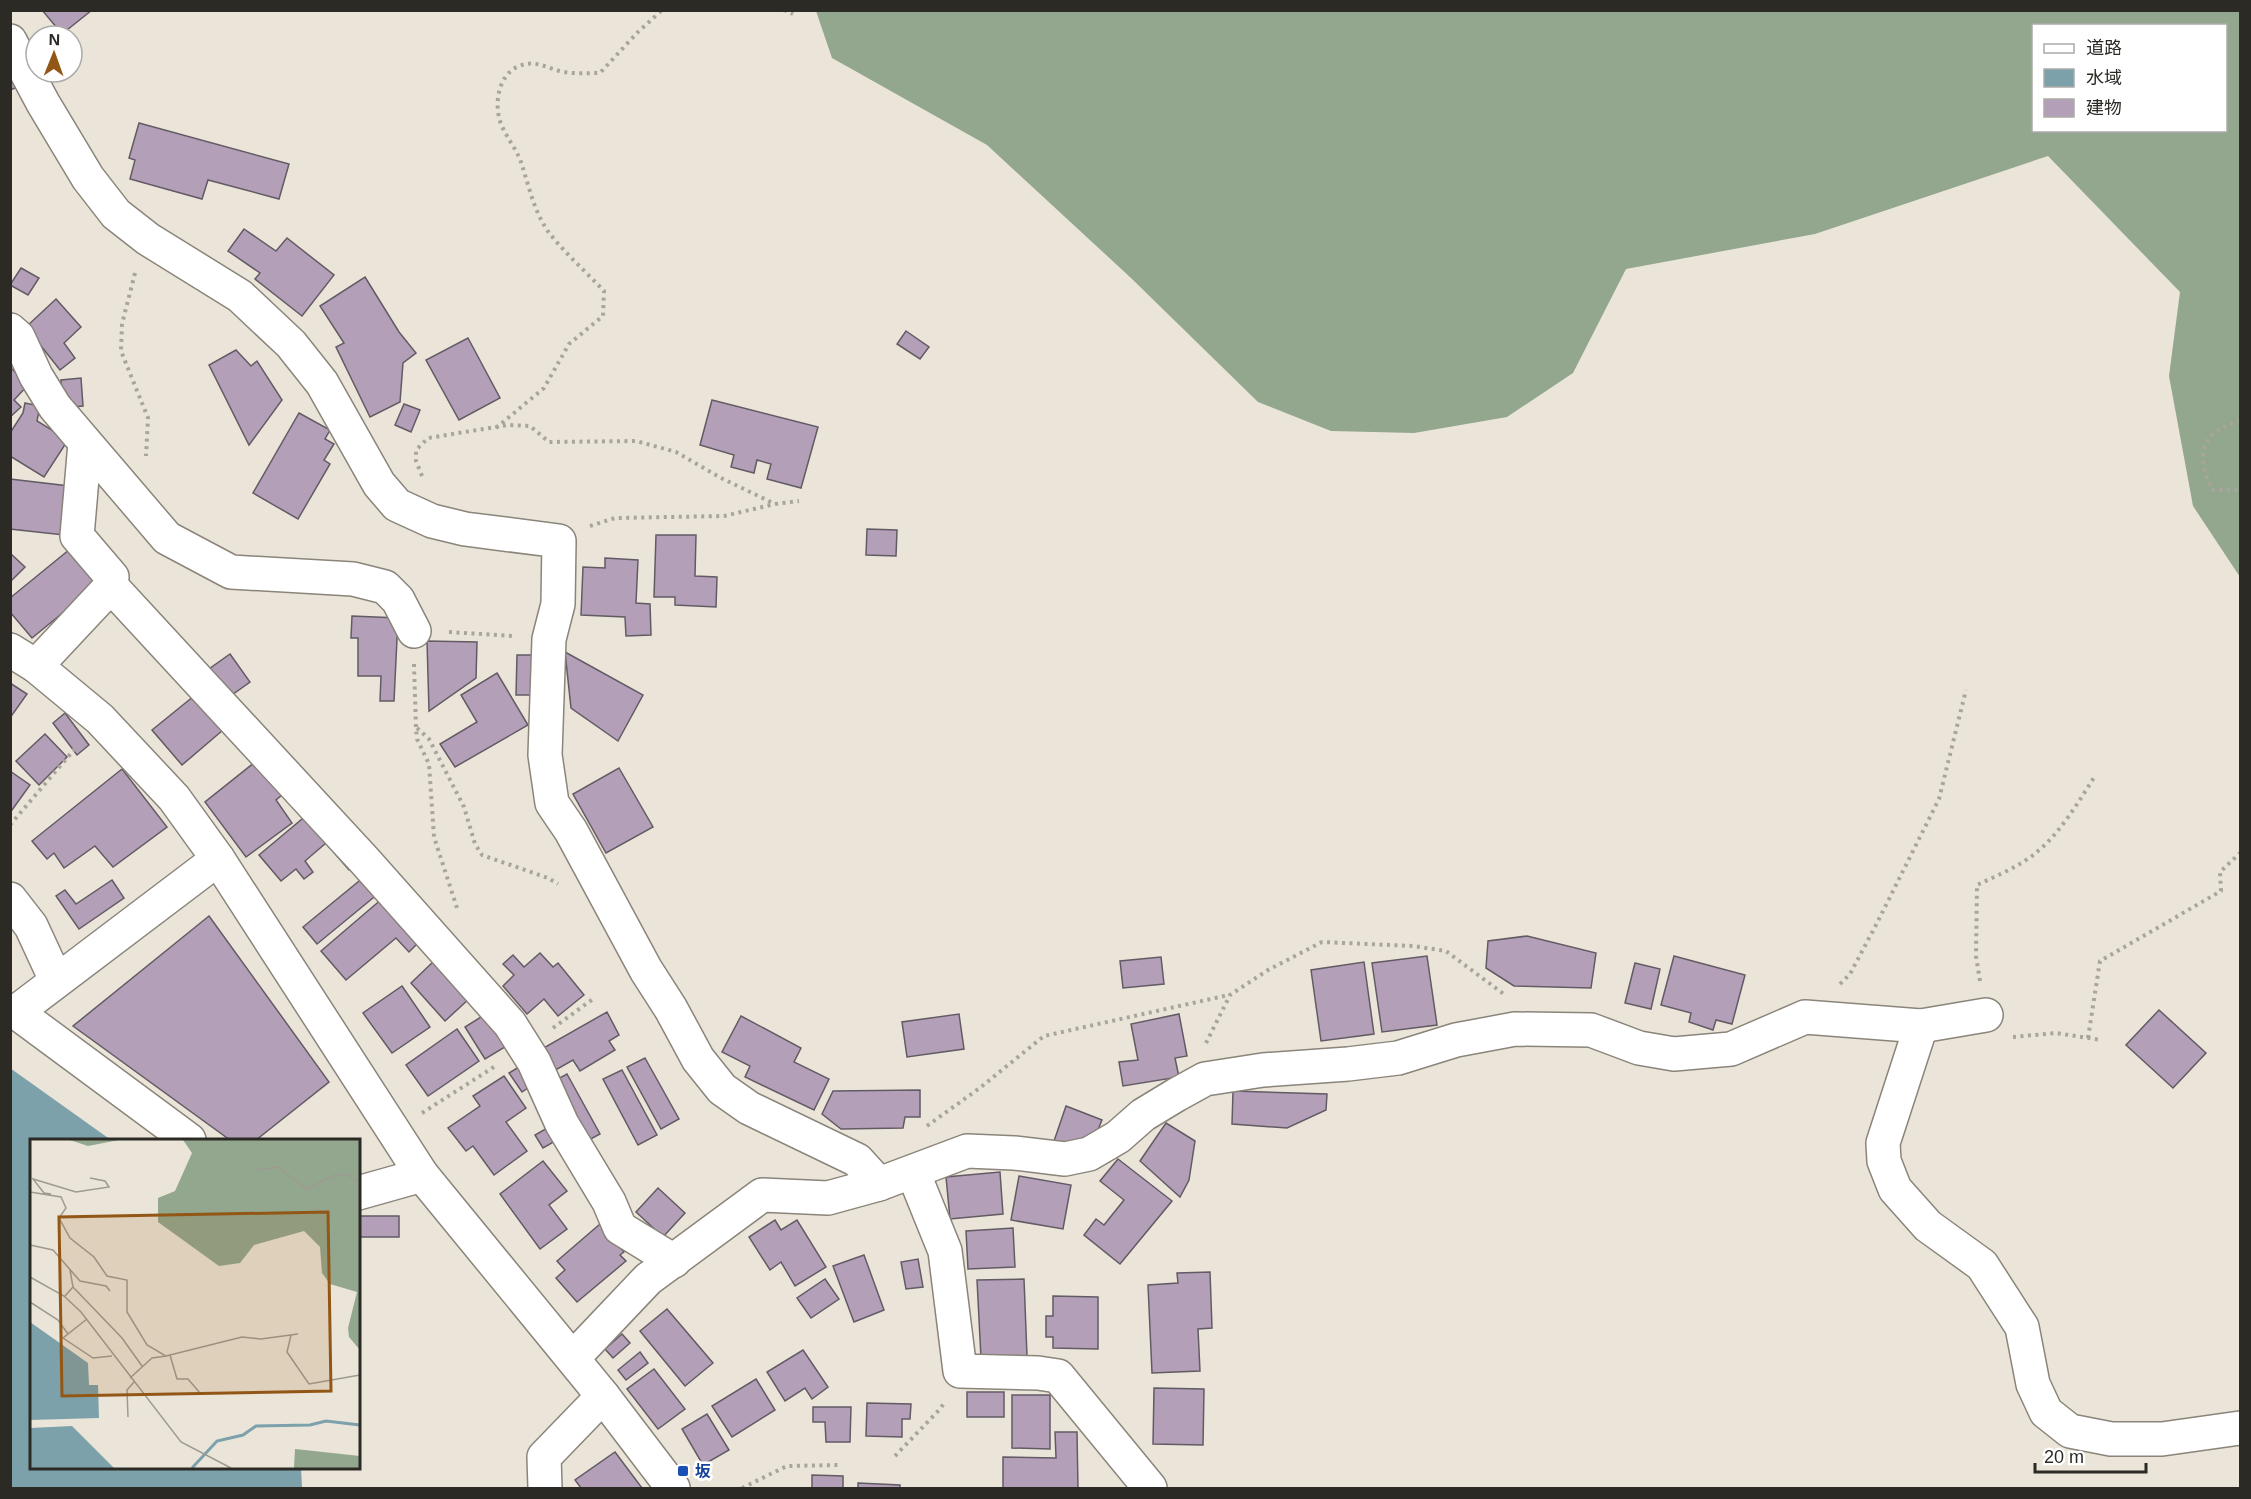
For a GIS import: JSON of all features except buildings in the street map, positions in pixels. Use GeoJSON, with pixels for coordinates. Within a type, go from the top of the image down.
{"type":"FeatureCollection","features":[{"type":"Feature","properties":{"kind":"street"},"geometry":{"type":"LineString","coordinates":[[10,41],[43,103],[88,178],[116,214],[148,239],[240,296],[291,344],[322,383],[379,484],[397,505],[432,522],[465,529],[559,541],[558,604],[549,639],[545,755],[552,803],[571,831],[646,970],[671,1009],[698,1059],[722,1089],[749,1108],[858,1160],[879,1184]]}},
{"type":"Feature","properties":{"kind":"street"},"geometry":{"type":"LineString","coordinates":[[10,330],[18,337],[36,376],[55,407],[167,538],[231,572],[315,579],[353,579],[385,587],[398,600],[414,631]]}},
{"type":"Feature","properties":{"kind":"street"},"geometry":{"type":"LineString","coordinates":[[85,443],[77,536],[112,576],[111,586],[23,658],[100,719],[174,798],[218,859],[422,1174],[573,1358],[673,1488]]}},
{"type":"Feature","properties":{"kind":"street"},"geometry":{"type":"LineString","coordinates":[[111,586],[373,869],[510,1024],[534,1062],[562,1124],[609,1202],[620,1228],[674,1261]]}},
{"type":"Feature","properties":{"kind":"street"},"geometry":{"type":"LineString","coordinates":[[188,1139],[16,1012],[218,859]]}},
{"type":"Feature","properties":{"kind":"street"},"geometry":{"type":"LineString","coordinates":[[10,899],[31,927],[56,980]]}},
{"type":"Feature","properties":{"kind":"street"},"geometry":{"type":"LineString","coordinates":[[573,1358],[648,1280],[762,1195],[828,1198],[879,1184],[967,1151],[1014,1153],[1065,1159],[1089,1154],[1118,1137],[1143,1116],[1205,1079],[1263,1070],[1398,1058],[1456,1040],[1515,1029],[1591,1030],[1640,1048],[1674,1054],[1731,1049],[1805,1017],[1921,1026],[1986,1015]]}},
{"type":"Feature","properties":{"kind":"street"},"geometry":{"type":"LineString","coordinates":[[1921,1026],[1883,1143],[1884,1161],[1895,1189],[1928,1226],[1982,1265],[2022,1327],[2033,1384],[2046,1412],[2070,1431],[2111,1439],[2162,1439],[2241,1428]]}},
{"type":"Feature","properties":{"kind":"street"},"geometry":{"type":"LineString","coordinates":[[913,1172],[945,1251],[960,1371],[1038,1373],[1058,1376],[1150,1488]]}},
{"type":"Feature","properties":{"kind":"street"},"geometry":{"type":"LineString","coordinates":[[360,1192],[422,1174]]}},
{"type":"Feature","properties":{"kind":"street"},"geometry":{"type":"LineString","coordinates":[[545,1488],[543,1457],[603,1396]]}},
{"type":"Feature","properties":{"kind":"path"},"geometry":{"type":"LineString","coordinates":[[496,428],[523,403],[544,388],[569,344],[603,316],[604,304],[604,291],[549,233],[530,196],[520,160],[500,120],[499,91],[505,76],[518,66],[528,63],[542,64],[561,71],[600,73],[662,10]]}},
{"type":"Feature","properties":{"kind":"path"},"geometry":{"type":"LineString","coordinates":[[784,10],[793,14]]}},
{"type":"Feature","properties":{"kind":"path"},"geometry":{"type":"LineString","coordinates":[[142,508],[148,418],[121,351],[122,324],[130,286],[148,239]]}},
{"type":"Feature","properties":{"kind":"path"},"geometry":{"type":"LineString","coordinates":[[2241,420],[2211,436],[2203,454],[2205,475],[2214,490],[2241,490]]}},
{"type":"Feature","properties":{"kind":"path"},"geometry":{"type":"LineString","coordinates":[[442,524],[416,461],[416,450],[428,438],[496,428],[530,426],[549,442],[636,441],[676,452],[721,478],[775,504]]}},
{"type":"Feature","properties":{"kind":"path"},"geometry":{"type":"LineString","coordinates":[[559,541],[582,528],[615,518],[724,516],[799,501]]}},
{"type":"Feature","properties":{"kind":"path"},"geometry":{"type":"LineString","coordinates":[[460,916],[434,837],[429,764],[417,739],[414,631],[467,632],[549,639]]}},
{"type":"Feature","properties":{"kind":"path"},"geometry":{"type":"LineString","coordinates":[[1805,1017],[1850,974],[1939,799],[1966,690]]}},
{"type":"Feature","properties":{"kind":"path"},"geometry":{"type":"LineString","coordinates":[[10,825],[100,719]]}},
{"type":"Feature","properties":{"kind":"path"},"geometry":{"type":"LineString","coordinates":[[416,728],[429,739],[464,807],[475,844],[482,855],[548,878],[564,889]]}},
{"type":"Feature","properties":{"kind":"path"},"geometry":{"type":"LineString","coordinates":[[2095,776],[2072,812],[2038,851],[2005,872],[1977,885],[1976,956],[1986,1015],[1996,1038],[2056,1033],[2102,1040]]}},
{"type":"Feature","properties":{"kind":"path"},"geometry":{"type":"LineString","coordinates":[[2088,1038],[2100,961],[2222,891],[2220,872],[2241,852]]}},
{"type":"Feature","properties":{"kind":"path"},"geometry":{"type":"LineString","coordinates":[[919,1131],[981,1087],[1044,1036],[1230,994],[1268,970],[1322,942],[1413,946],[1446,951],[1548,1029]]}},
{"type":"Feature","properties":{"kind":"path"},"geometry":{"type":"LineString","coordinates":[[1205,1079],[1206,1042],[1230,994]]}},
{"type":"Feature","properties":{"kind":"path"},"geometry":{"type":"LineString","coordinates":[[394,1132],[593,999]]}},
{"type":"Feature","properties":{"kind":"path"},"geometry":{"type":"LineString","coordinates":[[895,1456],[941,1408],[960,1371]]}},
{"type":"Feature","properties":{"kind":"path"},"geometry":{"type":"LineString","coordinates":[[741,1488],[787,1466],[840,1465]]}},
{"type":"Feature","properties":{"kind":"green space"},"geometry":{"type":"Polygon","coordinates":[[[816,11],[2240,11],[2240,577],[2193,506],[2169,376],[2180,292],[2048,156],[1815,234],[1626,269],[1573,373],[1507,417],[1414,433],[1331,431],[1258,402],[1131,278],[987,145],[832,58],[816,11]]]}},
{"type":"Feature","properties":{"kind":"water"},"geometry":{"type":"Polygon","coordinates":[[[10,1068],[110,1139],[30,1139],[30,1469],[301,1469],[302,1488],[11,1488],[10,1068]]]}},
{"type":"Feature","properties":{"kind":"place","name":"坂"},"geometry":{"type":"Point","coordinates":[683,1471]}}]}
